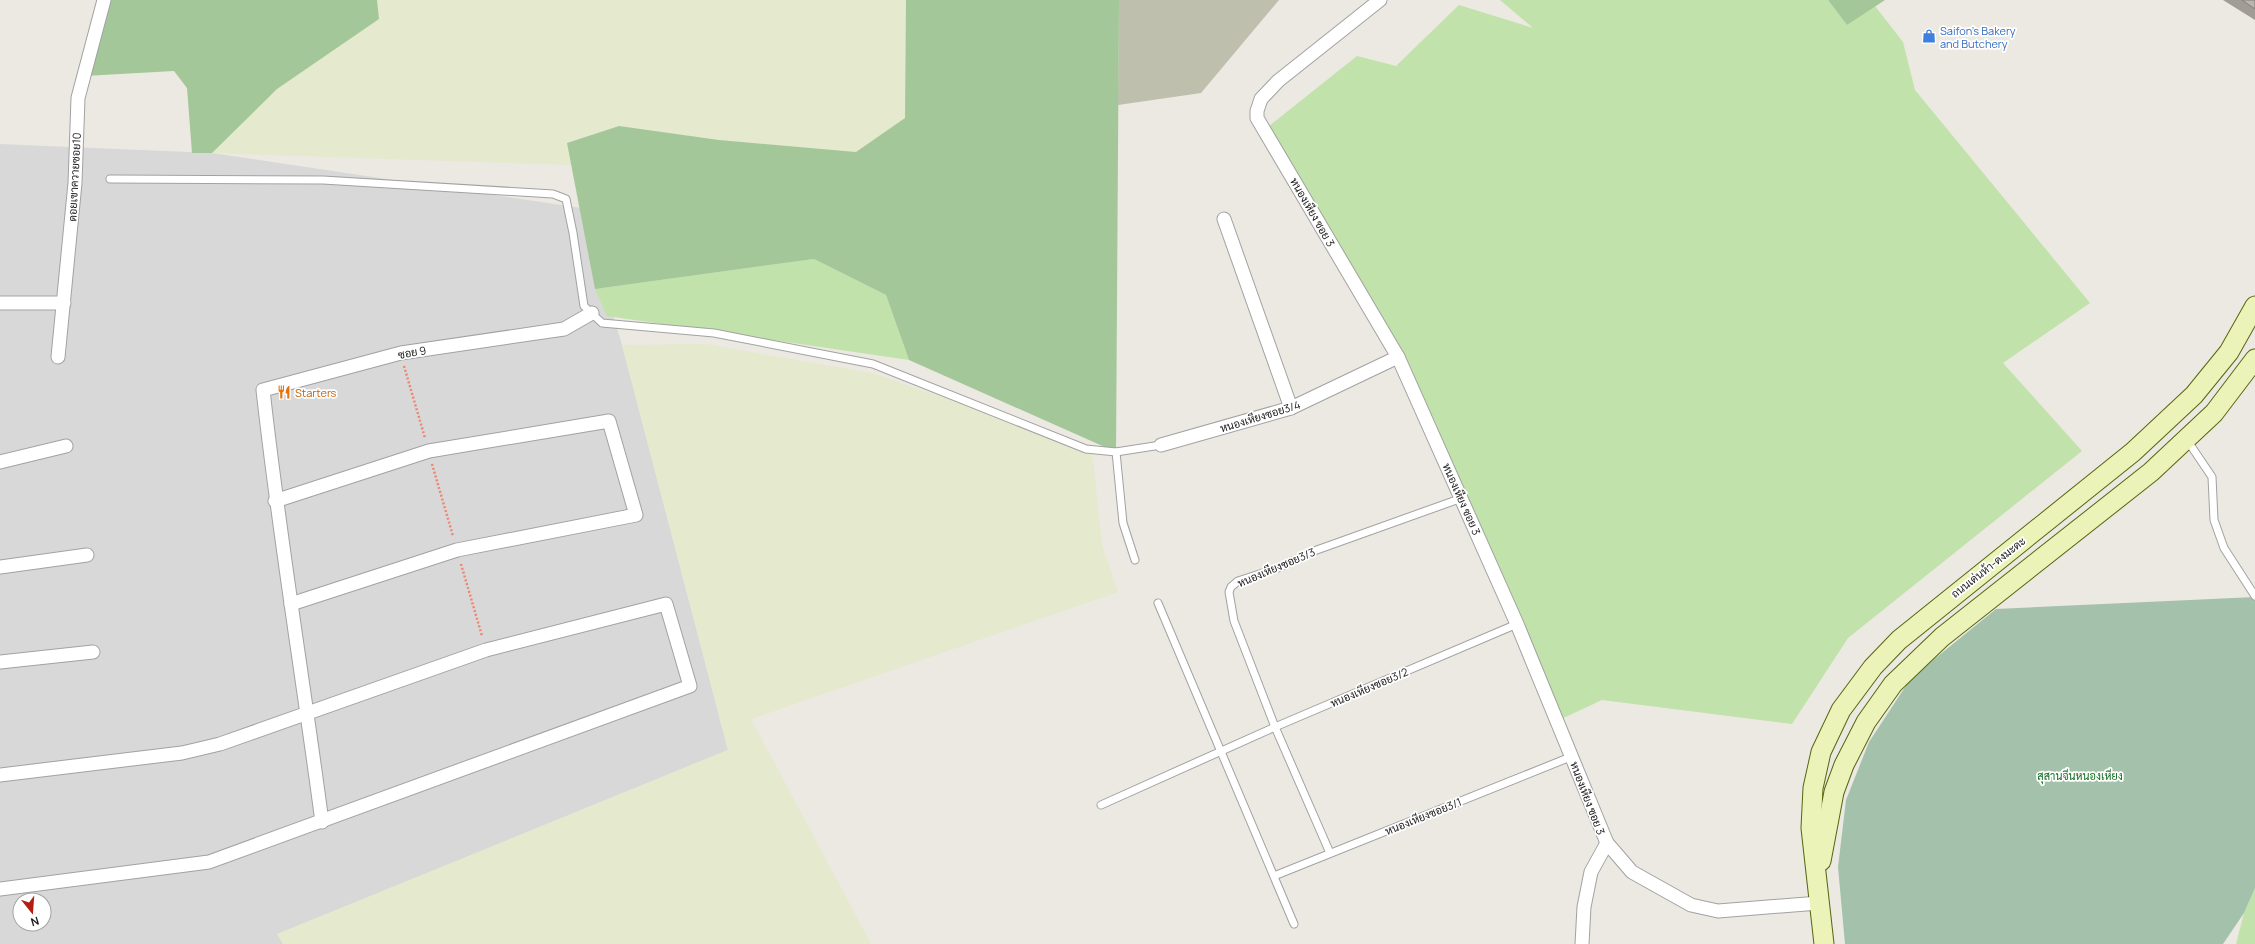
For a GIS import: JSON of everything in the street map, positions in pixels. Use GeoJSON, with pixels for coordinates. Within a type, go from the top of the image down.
{"type":"FeatureCollection","features":[{"type":"Feature","properties":{"kind":"main road","name":"ถนนเด่นห้า-ดงมะดะ"},"geometry":{"type":"LineString","coordinates":[[1824,944],[1819,903],[1818,876],[1811,828],[1813,788],[1821,752],[1840,710],[1873,667],[1899,640],[2145,442],[2194,395],[2229,352],[2255,306]]}},
{"type":"Feature","properties":{"kind":"main road","name":"ถนนเด่นห้า-ดงมะดะ"},"geometry":{"type":"LineString","coordinates":[[1818,876],[1834,792],[1844,765],[1866,722],[1893,684],[1917,658],[2151,472],[2214,413],[2255,359]]}},
{"type":"Feature","properties":{"kind":"main road"},"geometry":{"type":"LineString","coordinates":[[1899,640],[1917,658]]}},
{"type":"Feature","properties":{"kind":"street","name":"ดอยเขาควายซอย10"},"geometry":{"type":"LineString","coordinates":[[58,358],[75,183],[78,98],[104,0]]}},
{"type":"Feature","properties":{"kind":"street","name":"หนองเหียง ซอย 3"},"geometry":{"type":"LineString","coordinates":[[1380,0],[1278,81],[1260,99],[1257,118],[1398,357],[1517,624],[1572,756],[1603,836],[1607,843],[1632,872],[1692,905],[1718,911],[1819,903]]}},
{"type":"Feature","properties":{"kind":"street"},"geometry":{"type":"LineString","coordinates":[[1224,219],[1292,408]]}},
{"type":"Feature","properties":{"kind":"street"},"geometry":{"type":"LineString","coordinates":[[0,303],[64,303]]}},
{"type":"Feature","properties":{"kind":"street","name":"ซอย 9"},"geometry":{"type":"LineString","coordinates":[[275,501],[263,390],[401,354],[564,329],[592,313]]}},
{"type":"Feature","properties":{"kind":"street","name":"หนองเหียงซอย3/4"},"geometry":{"type":"LineString","coordinates":[[1161,445],[1292,408],[1398,357]]}},
{"type":"Feature","properties":{"kind":"street"},"geometry":{"type":"LineString","coordinates":[[291,604],[457,550],[636,515],[609,421],[429,451],[275,501],[308,714],[322,822]]}},
{"type":"Feature","properties":{"kind":"street"},"geometry":{"type":"LineString","coordinates":[[0,462],[66,446]]}},
{"type":"Feature","properties":{"kind":"street"},"geometry":{"type":"LineString","coordinates":[[0,567],[87,555]]}},
{"type":"Feature","properties":{"kind":"street"},"geometry":{"type":"LineString","coordinates":[[0,775],[182,753],[220,744],[486,650],[666,604],[690,686],[322,822],[209,862],[0,888]]}},
{"type":"Feature","properties":{"kind":"street"},"geometry":{"type":"LineString","coordinates":[[0,662],[94,652]]}},
{"type":"Feature","properties":{"kind":"street"},"geometry":{"type":"LineString","coordinates":[[1582,944],[1584,907],[1591,872],[1607,843]]}},
{"type":"Feature","properties":{"kind":"lane"},"geometry":{"type":"LineString","coordinates":[[110,179],[324,180],[553,194],[566,199],[573,233],[584,306],[602,323],[714,333],[873,364],[1086,449],[1116,452],[1161,445]]}},
{"type":"Feature","properties":{"kind":"lane"},"geometry":{"type":"LineString","coordinates":[[2186,439],[2212,477],[2214,520],[2224,548],[2255,596]]}},
{"type":"Feature","properties":{"kind":"lane"},"geometry":{"type":"LineString","coordinates":[[1116,452],[1124,523],[1135,560]]}},
{"type":"Feature","properties":{"kind":"lane","name":"หนองเหียงซอย3/3"},"geometry":{"type":"LineString","coordinates":[[1276,726],[1234,621],[1229,596],[1231,587],[1238,581],[1278,568],[1314,551],[1462,498]]}},
{"type":"Feature","properties":{"kind":"lane"},"geometry":{"type":"LineString","coordinates":[[1158,603],[1294,924]]}},
{"type":"Feature","properties":{"kind":"lane","name":"หนองเหียงซอย3/2"},"geometry":{"type":"LineString","coordinates":[[1102,805],[1276,726],[1517,624]]}},
{"type":"Feature","properties":{"kind":"lane"},"geometry":{"type":"LineString","coordinates":[[1276,726],[1330,853]]}},
{"type":"Feature","properties":{"kind":"lane","name":"หนองเหียงซอย3/1"},"geometry":{"type":"LineString","coordinates":[[1274,876],[1572,756]]}},
{"type":"Feature","properties":{"kind":"path"},"geometry":{"type":"LineString","coordinates":[[401,354],[486,650]]}},
{"type":"Feature","properties":{"kind":"shaded area"},"geometry":{"type":"Polygon","coordinates":[[[377,0],[906,0],[905,118],[856,152],[719,140],[619,126],[567,143],[571,165],[212,153],[277,89],[379,19],[377,0]]]}},
{"type":"Feature","properties":{"kind":"shaded area"},"geometry":{"type":"Polygon","coordinates":[[[1119,0],[1279,0],[1201,93],[1118,105],[1119,0]]]}},
{"type":"Feature","properties":{"kind":"shaded area"},"geometry":{"type":"Polygon","coordinates":[[[0,144],[212,153],[581,208],[622,345],[728,750],[278,934],[283,944],[0,944],[0,144]]]}},
{"type":"Feature","properties":{"kind":"shaded area"},"geometry":{"type":"Polygon","coordinates":[[[705,344],[872,373],[1092,449],[1102,546],[1118,592],[751,719],[871,944],[283,944],[277,934],[728,750],[622,345],[705,344]]]}},
{"type":"Feature","properties":{"kind":"green space"},"geometry":{"type":"Polygon","coordinates":[[[103,0],[377,0],[379,19],[277,89],[212,153],[192,153],[187,88],[174,71],[84,76],[103,0]]]}},
{"type":"Feature","properties":{"kind":"green space"},"geometry":{"type":"Polygon","coordinates":[[[906,0],[1119,0],[1116,452],[909,360],[886,295],[814,259],[595,289],[567,143],[619,126],[719,140],[856,152],[905,118],[906,0]]]}},
{"type":"Feature","properties":{"kind":"green space"},"geometry":{"type":"Polygon","coordinates":[[[1500,0],[1828,0],[1847,25],[1875,6],[1903,42],[1915,90],[2090,303],[2003,363],[2082,451],[1848,638],[1792,724],[1602,700],[1557,721],[1390,344],[1264,130],[1357,56],[1396,66],[1459,5],[1533,28],[1500,0]]]}},
{"type":"Feature","properties":{"kind":"green space"},"geometry":{"type":"Polygon","coordinates":[[[1828,0],[1885,0],[1847,25],[1828,0]]]}},
{"type":"Feature","properties":{"kind":"green space"},"geometry":{"type":"Polygon","coordinates":[[[814,259],[886,295],[909,360],[607,316],[595,289],[814,259]]]}},
{"type":"Feature","properties":{"kind":"green space","name":"สุสานจีนหนองเหียง"},"geometry":{"type":"Polygon","coordinates":[[[2255,597],[2255,888],[2244,913],[2223,944],[1845,944],[1838,867],[1846,800],[1869,742],[1911,678],[1996,609],[2255,597]]]}},
{"type":"Feature","properties":{"kind":"green space"},"geometry":{"type":"Polygon","coordinates":[[[2255,888],[2255,944],[2236,944],[2244,913],[2255,888]]]}},
{"type":"Feature","properties":{"kind":"building"},"geometry":{"type":"Polygon","coordinates":[[[2242,0],[2255,0],[2255,9],[2242,0]]]}},
{"type":"Feature","properties":{"kind":"place","name":"Saifon's Bakery and Butchery"},"geometry":{"type":"Point","coordinates":[1929,36]}},
{"type":"Feature","properties":{"kind":"place","name":"Starters"},"geometry":{"type":"Point","coordinates":[284,392]}}]}
